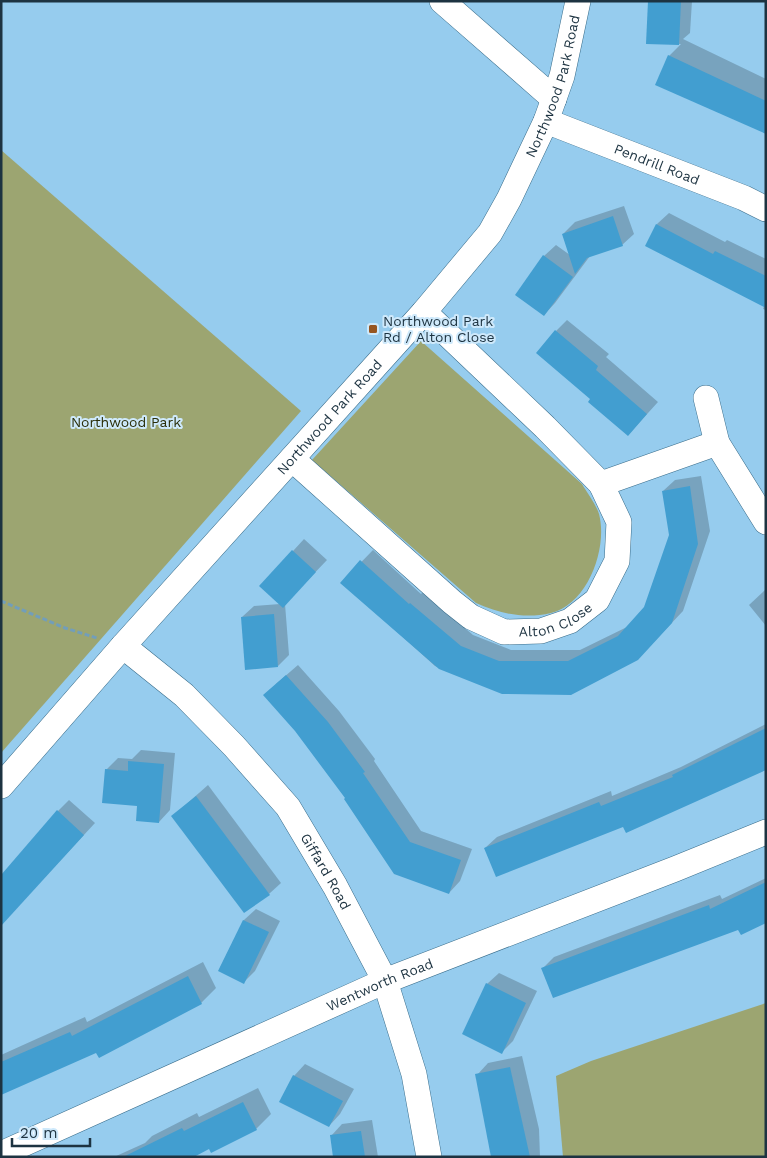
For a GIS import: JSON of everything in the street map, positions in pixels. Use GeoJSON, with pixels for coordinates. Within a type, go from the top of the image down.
{"type":"FeatureCollection","features":[{"type":"Feature","properties":{"kind":"street","name":"Pendrill Road"},"geometry":{"type":"LineString","coordinates":[[442,1],[550,110],[766,209]]}},
{"type":"Feature","properties":{"kind":"street","name":"Northwood Park Road"},"geometry":{"type":"LineString","coordinates":[[1,786],[424,312],[490,232],[510,199],[550,110],[562,76],[578,1]]}},
{"type":"Feature","properties":{"kind":"street","name":"Alton Close"},"geometry":{"type":"LineString","coordinates":[[292,459],[471,617],[504,632],[540,631],[570,621],[597,600],[617,561],[619,522],[600,484],[545,427],[424,312]]}},
{"type":"Feature","properties":{"kind":"street"},"geometry":{"type":"LineString","coordinates":[[706,398],[717,443],[766,522]]}},
{"type":"Feature","properties":{"kind":"street"},"geometry":{"type":"LineString","coordinates":[[600,484],[717,443]]}},
{"type":"Feature","properties":{"kind":"street","name":"Giffard Road"},"geometry":{"type":"LineString","coordinates":[[124,646],[184,695],[234,746],[288,807],[335,886],[385,981],[414,1074],[429,1157]]}},
{"type":"Feature","properties":{"kind":"street","name":"Wentworth Road"},"geometry":{"type":"LineString","coordinates":[[1,1154],[385,981],[766,832]]}},
{"type":"Feature","properties":{"kind":"path"},"geometry":{"type":"LineString","coordinates":[[1,602],[65,628],[124,646]]}},
{"type":"Feature","properties":{"kind":"green space","name":"Northwood Park"},"geometry":{"type":"Polygon","coordinates":[[[1,150],[301,411],[1,753],[1,150]]]}},
{"type":"Feature","properties":{"kind":"green space"},"geometry":{"type":"Polygon","coordinates":[[[421,341],[582,484],[596,506],[601,528],[598,558],[585,587],[564,608],[551,613],[532,616],[503,613],[476,603],[312,460],[421,341]]]}},
{"type":"Feature","properties":{"kind":"green space"},"geometry":{"type":"Polygon","coordinates":[[[766,1003],[766,1157],[563,1157],[556,1076],[591,1061],[766,1003]]]}},
{"type":"Feature","properties":{"kind":"building"},"geometry":{"type":"Polygon","coordinates":[[[648,1],[681,1],[679,45],[646,44],[648,1]]]}},
{"type":"Feature","properties":{"kind":"building"},"geometry":{"type":"Polygon","coordinates":[[[668,55],[766,101],[766,134],[655,85],[668,55]]]}},
{"type":"Feature","properties":{"kind":"building"},"geometry":{"type":"Polygon","coordinates":[[[613,216],[623,246],[587,258],[575,274],[562,234],[613,216]]]}},
{"type":"Feature","properties":{"kind":"building"},"geometry":{"type":"Polygon","coordinates":[[[656,224],[713,254],[715,251],[766,276],[766,308],[645,246],[656,224]]]}},
{"type":"Feature","properties":{"kind":"building"},"geometry":{"type":"Polygon","coordinates":[[[543,255],[573,277],[544,316],[515,295],[543,255]]]}},
{"type":"Feature","properties":{"kind":"building"},"geometry":{"type":"Polygon","coordinates":[[[555,330],[598,366],[596,370],[647,414],[628,436],[588,402],[590,399],[536,353],[555,330]]]}},
{"type":"Feature","properties":{"kind":"building"},"geometry":{"type":"Polygon","coordinates":[[[690,486],[698,544],[672,623],[638,660],[571,695],[502,694],[439,669],[340,583],[360,560],[409,604],[461,646],[499,661],[568,661],[618,636],[644,607],[669,535],[662,491],[690,486]]]}},
{"type":"Feature","properties":{"kind":"building"},"geometry":{"type":"Polygon","coordinates":[[[292,550],[316,572],[283,608],[259,586],[292,550]]]}},
{"type":"Feature","properties":{"kind":"building"},"geometry":{"type":"Polygon","coordinates":[[[274,614],[278,667],[245,670],[241,617],[274,614]]]}},
{"type":"Feature","properties":{"kind":"building"},"geometry":{"type":"Polygon","coordinates":[[[286,675],[328,722],[365,772],[363,773],[410,842],[461,860],[449,894],[394,874],[345,798],[295,731],[263,695],[286,675]]]}},
{"type":"Feature","properties":{"kind":"building"},"geometry":{"type":"Polygon","coordinates":[[[766,728],[766,770],[626,833],[623,827],[496,877],[484,848],[599,802],[601,806],[673,777],[672,775],[766,728]]]}},
{"type":"Feature","properties":{"kind":"building"},"geometry":{"type":"Polygon","coordinates":[[[128,761],[164,764],[159,823],[136,821],[137,806],[102,803],[105,769],[128,771],[128,761]]]}},
{"type":"Feature","properties":{"kind":"building"},"geometry":{"type":"Polygon","coordinates":[[[196,796],[270,895],[244,913],[171,816],[196,796]]]}},
{"type":"Feature","properties":{"kind":"building"},"geometry":{"type":"Polygon","coordinates":[[[57,810],[84,835],[1,926],[1,875],[57,810]]]}},
{"type":"Feature","properties":{"kind":"building"},"geometry":{"type":"Polygon","coordinates":[[[766,882],[766,923],[741,935],[738,930],[553,998],[541,968],[709,905],[710,909],[766,882]]]}},
{"type":"Feature","properties":{"kind":"building"},"geometry":{"type":"Polygon","coordinates":[[[243,920],[269,932],[244,984],[218,971],[243,920]]]}},
{"type":"Feature","properties":{"kind":"building"},"geometry":{"type":"Polygon","coordinates":[[[188,976],[202,1004],[99,1058],[96,1053],[1,1095],[1,1062],[70,1032],[72,1036],[188,976]]]}},
{"type":"Feature","properties":{"kind":"building"},"geometry":{"type":"Polygon","coordinates":[[[486,983],[526,1003],[502,1054],[462,1034],[486,983]]]}},
{"type":"Feature","properties":{"kind":"building"},"geometry":{"type":"Polygon","coordinates":[[[510,1067],[530,1157],[491,1157],[475,1074],[510,1067]]]}},
{"type":"Feature","properties":{"kind":"building"},"geometry":{"type":"Polygon","coordinates":[[[293,1075],[343,1101],[329,1127],[279,1102],[293,1075]]]}},
{"type":"Feature","properties":{"kind":"building"},"geometry":{"type":"Polygon","coordinates":[[[243,1102],[257,1130],[211,1153],[209,1149],[194,1157],[123,1157],[182,1128],[184,1131],[243,1102]]]}},
{"type":"Feature","properties":{"kind":"building"},"geometry":{"type":"Polygon","coordinates":[[[361,1131],[365,1157],[333,1157],[330,1135],[361,1131]]]}},
{"type":"Feature","properties":{"kind":"place","name":"Northwood Park Rd / Alton Close"},"geometry":{"type":"Point","coordinates":[373,329]}}]}
